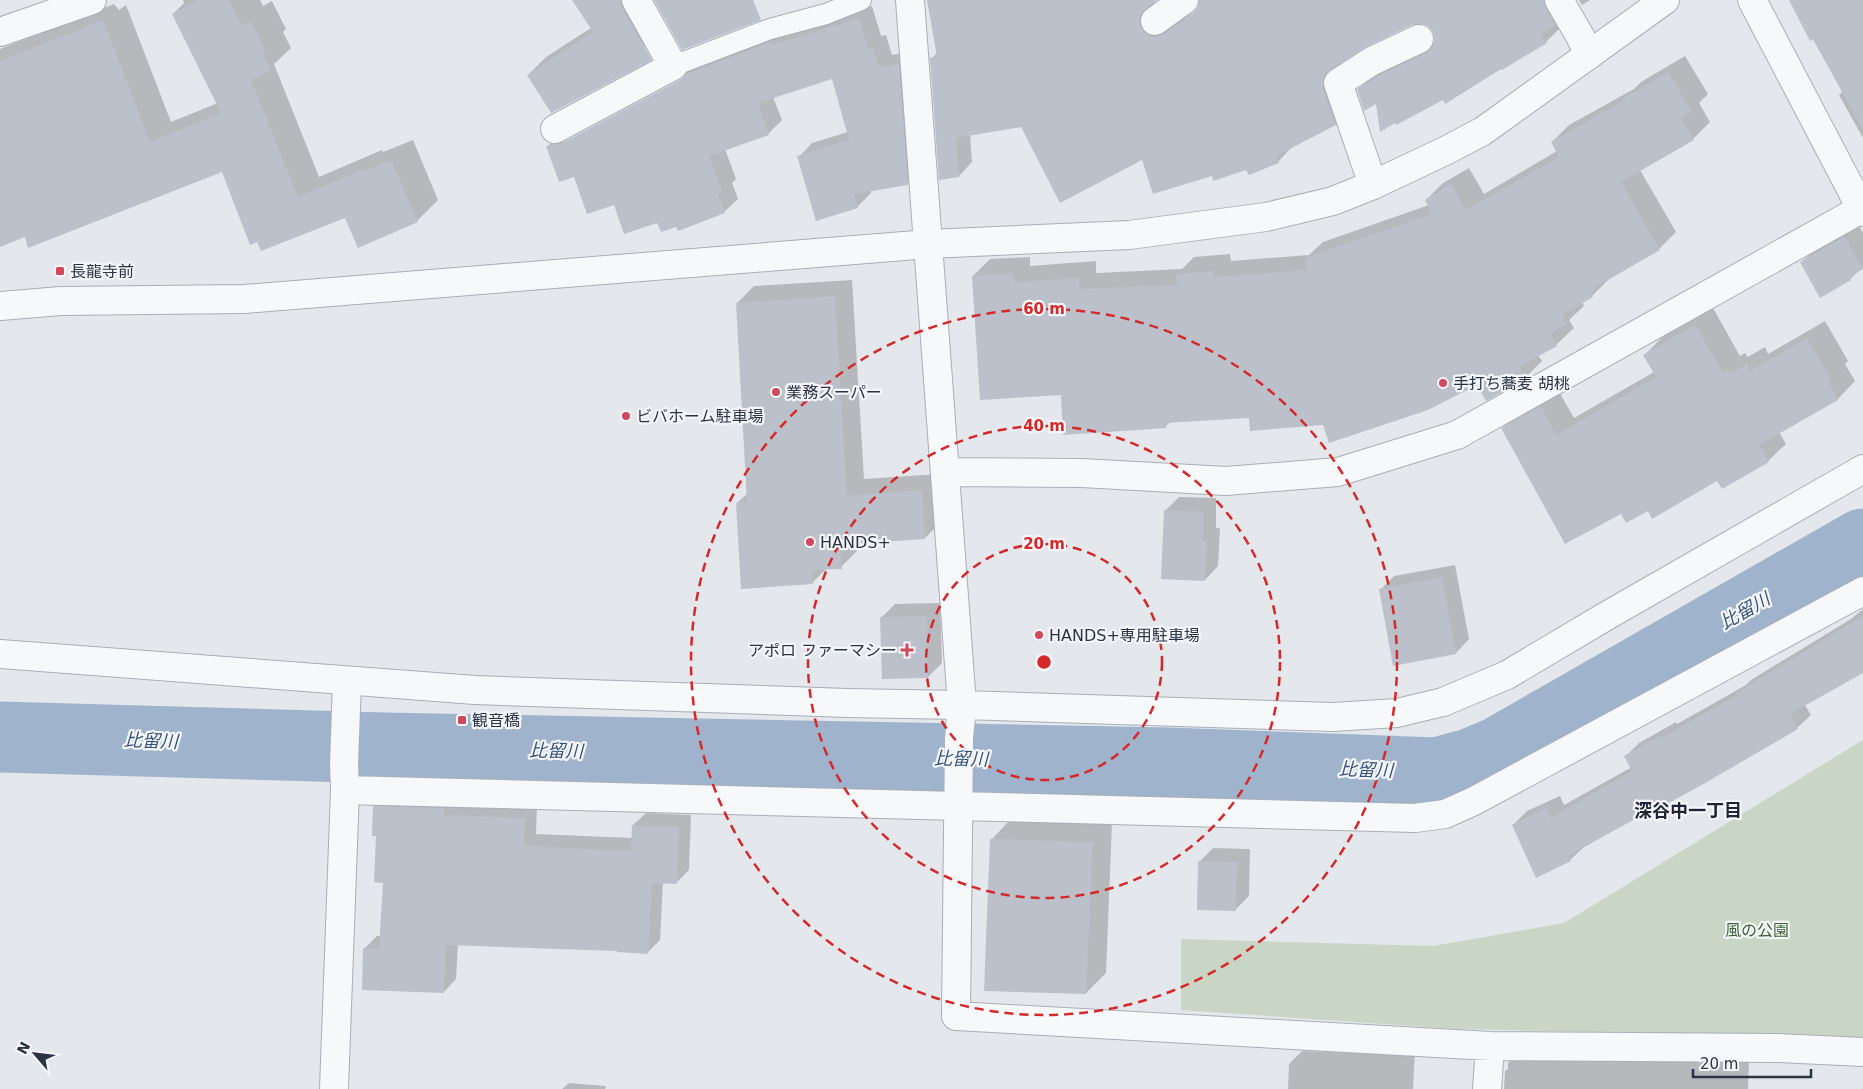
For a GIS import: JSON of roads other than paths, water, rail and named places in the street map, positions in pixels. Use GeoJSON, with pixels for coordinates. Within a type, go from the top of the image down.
{"type":"FeatureCollection","features":[{"type":"Feature","properties":{"kind":"street"},"geometry":{"type":"LineString","coordinates":[[0,32],[92,0]]}},
{"type":"Feature","properties":{"kind":"street"},"geometry":{"type":"LineString","coordinates":[[555,129],[673,66],[636,0]]}},
{"type":"Feature","properties":{"kind":"street"},"geometry":{"type":"LineString","coordinates":[[910,0],[962,705],[959,739],[956,1016],[1490,1046],[1777,1048],[1863,1052]]}},
{"type":"Feature","properties":{"kind":"street"},"geometry":{"type":"LineString","coordinates":[[1155,21],[1184,0]]}},
{"type":"Feature","properties":{"kind":"street"},"geometry":{"type":"LineString","coordinates":[[1558,0],[1589,55]]}},
{"type":"Feature","properties":{"kind":"street"},"geometry":{"type":"LineString","coordinates":[[0,306],[61,301],[244,299],[929,244],[1129,235],[1266,217],[1332,200],[1373,185],[1483,131],[1665,0]]}},
{"type":"Feature","properties":{"kind":"street"},"geometry":{"type":"LineString","coordinates":[[946,472],[1082,473],[1226,481],[1338,472],[1457,435],[1862,210],[1752,0]]}},
{"type":"Feature","properties":{"kind":"street"},"geometry":{"type":"LineString","coordinates":[[1373,185],[1338,83],[1372,61],[1419,39]]}},
{"type":"Feature","properties":{"kind":"street"},"geometry":{"type":"LineString","coordinates":[[0,654],[475,690],[847,704],[962,705],[1333,717],[1397,713],[1443,702],[1507,675],[1863,469]]}},
{"type":"Feature","properties":{"kind":"street"},"geometry":{"type":"LineString","coordinates":[[344,777],[959,794],[1415,818],[1445,814],[1474,801],[1863,590]]}},
{"type":"Feature","properties":{"kind":"street"},"geometry":{"type":"LineString","coordinates":[[334,1089],[347,681]]}},
{"type":"Feature","properties":{"kind":"street"},"geometry":{"type":"LineString","coordinates":[[1487,1089],[1490,1046]]}},
{"type":"Feature","properties":{"kind":"lane"},"geometry":{"type":"LineString","coordinates":[[673,66],[770,29],[826,14],[861,0]]}},
{"type":"Feature","properties":{"kind":"waterway","name":"比留川"},"geometry":{"type":"LineString","coordinates":[[0,737],[384,748],[1170,763],[1436,773],[1470,764],[1499,752],[1863,544]]}},
{"type":"Feature","properties":{"kind":"place","name":"長龍寺前"},"geometry":{"type":"Point","coordinates":[60,271]}},
{"type":"Feature","properties":{"kind":"place","name":"手打ち蕎麦 胡桃"},"geometry":{"type":"Point","coordinates":[1443,383]}},
{"type":"Feature","properties":{"kind":"place","name":"業務スーパー"},"geometry":{"type":"Point","coordinates":[776,392]}},
{"type":"Feature","properties":{"kind":"place","name":"ビバホーム駐車場"},"geometry":{"type":"Point","coordinates":[626,416]}},
{"type":"Feature","properties":{"kind":"place","name":"HANDS+"},"geometry":{"type":"Point","coordinates":[810,542]}},
{"type":"Feature","properties":{"kind":"place","name":"HANDS+専用駐車場"},"geometry":{"type":"Point","coordinates":[1039,635]}},
{"type":"Feature","properties":{"kind":"place","name":"アポロ ファーマシー"},"geometry":{"type":"Point","coordinates":[907,650]}},
{"type":"Feature","properties":{"kind":"place","name":"観音橋"},"geometry":{"type":"Point","coordinates":[462,720]}},
{"type":"Feature","properties":{"kind":"district","name":"深谷中一丁目"},"geometry":{"type":"Point","coordinates":[1688,811]}},
{"type":"Feature","properties":{"kind":"park label","name":"風の公園"},"geometry":{"type":"Point","coordinates":[1757,930]}}]}
